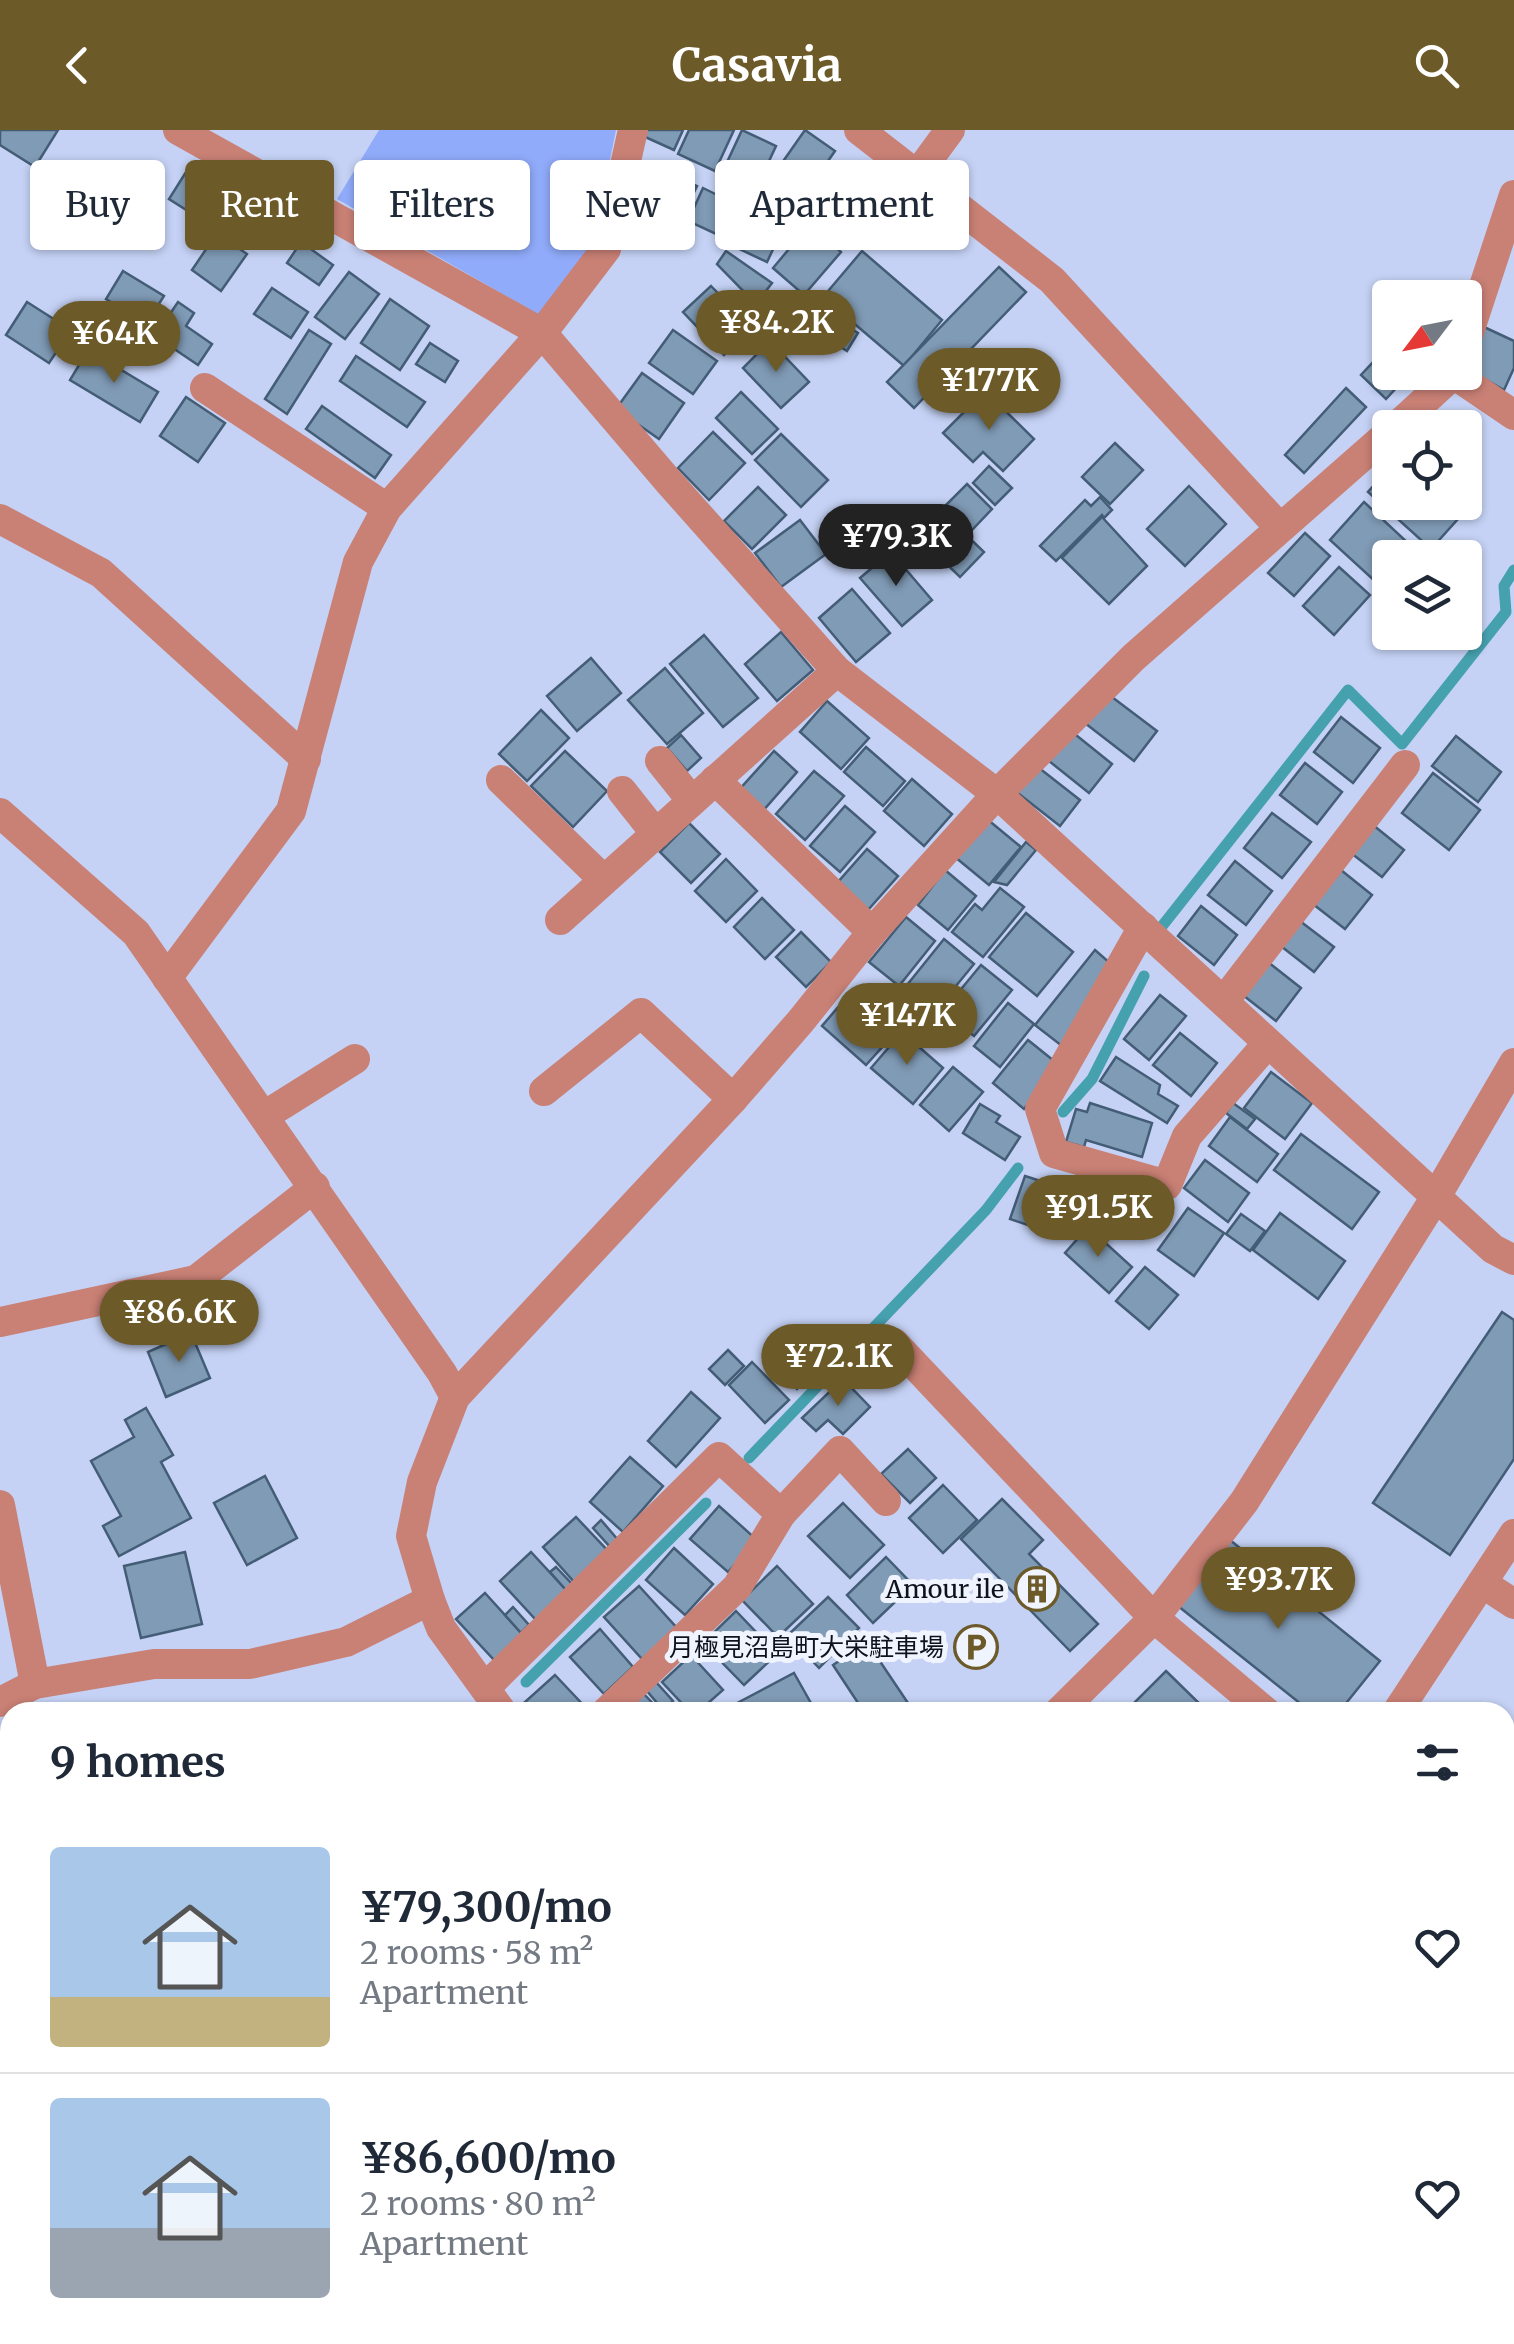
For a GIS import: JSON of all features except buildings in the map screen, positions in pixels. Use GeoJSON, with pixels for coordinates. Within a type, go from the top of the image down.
{"type":"FeatureCollection","features":[{"type":"Feature","properties":{"kind":"street"},"geometry":{"type":"LineString","coordinates":[[167,978],[290,811],[358,562],[387,508],[542,333],[606,249],[633,130]]}},
{"type":"Feature","properties":{"kind":"street"},"geometry":{"type":"LineString","coordinates":[[859,130],[898,160]]}},
{"type":"Feature","properties":{"kind":"street"},"geometry":{"type":"LineString","coordinates":[[928,160],[950,130]]}},
{"type":"Feature","properties":{"kind":"street"},"geometry":{"type":"LineString","coordinates":[[192,133],[542,333],[838,671],[997,794],[1492,1249],[1514,1260]]}},
{"type":"Feature","properties":{"kind":"street"},"geometry":{"type":"LineString","coordinates":[[1482,292],[1514,195]]}},
{"type":"Feature","properties":{"kind":"street"},"geometry":{"type":"LineString","coordinates":[[969,215],[1052,280],[1280,528]]}},
{"type":"Feature","properties":{"kind":"street"},"geometry":{"type":"LineString","coordinates":[[205,388],[387,508]]}},
{"type":"Feature","properties":{"kind":"street"},"geometry":{"type":"LineString","coordinates":[[1415,410],[1437,390]]}},
{"type":"Feature","properties":{"kind":"street"},"geometry":{"type":"LineString","coordinates":[[1478,390],[1514,415]]}},
{"type":"Feature","properties":{"kind":"street"},"geometry":{"type":"LineString","coordinates":[[781,1514],[719,1457],[493,1700],[442,1628],[411,1536],[422,1482],[455,1397],[733,1099],[872,932],[997,794],[1134,656],[1372,448]]}},
{"type":"Feature","properties":{"kind":"street"},"geometry":{"type":"LineString","coordinates":[[0,519],[101,573],[306,759]]}},
{"type":"Feature","properties":{"kind":"street"},"geometry":{"type":"LineString","coordinates":[[560,920],[838,671]]}},
{"type":"Feature","properties":{"kind":"street"},"geometry":{"type":"LineString","coordinates":[[660,761],[704,791],[872,932]]}},
{"type":"Feature","properties":{"kind":"street"},"geometry":{"type":"LineString","coordinates":[[1224,1001],[1405,765]]}},
{"type":"Feature","properties":{"kind":"street"},"geometry":{"type":"LineString","coordinates":[[501,780],[604,880]]}},
{"type":"Feature","properties":{"kind":"street"},"geometry":{"type":"LineString","coordinates":[[622,792],[656,834]]}},
{"type":"Feature","properties":{"kind":"street"},"geometry":{"type":"LineString","coordinates":[[0,813],[136,933],[315,1187],[455,1397]]}},
{"type":"Feature","properties":{"kind":"street"},"geometry":{"type":"LineString","coordinates":[[1144,928],[1040,1109],[1054,1153],[1166,1186],[1187,1136],[1268,1042]]}},
{"type":"Feature","properties":{"kind":"street"},"geometry":{"type":"LineString","coordinates":[[544,1091],[641,1013],[733,1099]]}},
{"type":"Feature","properties":{"kind":"street"},"geometry":{"type":"LineString","coordinates":[[264,1116],[355,1058]]}},
{"type":"Feature","properties":{"kind":"street"},"geometry":{"type":"LineString","coordinates":[[1069,1702],[1154,1618],[1244,1502],[1514,1063]]}},
{"type":"Feature","properties":{"kind":"street"},"geometry":{"type":"LineString","coordinates":[[0,1322],[196,1280],[315,1187]]}},
{"type":"Feature","properties":{"kind":"street"},"geometry":{"type":"LineString","coordinates":[[894,1343],[1154,1618],[1254,1702]]}},
{"type":"Feature","properties":{"kind":"street"},"geometry":{"type":"LineString","coordinates":[[617,1702],[738,1587],[781,1514],[840,1451],[886,1501]]}},
{"type":"Feature","properties":{"kind":"street"},"geometry":{"type":"LineString","coordinates":[[0,1505],[34,1684]]}},
{"type":"Feature","properties":{"kind":"street"},"geometry":{"type":"LineString","coordinates":[[1404,1702],[1514,1534]]}},
{"type":"Feature","properties":{"kind":"street"},"geometry":{"type":"LineString","coordinates":[[1482,1583],[1514,1604]]}},
{"type":"Feature","properties":{"kind":"street"},"geometry":{"type":"LineString","coordinates":[[0,1702],[34,1684],[154,1664],[250,1664],[346,1642],[430,1600]]}},
{"type":"Feature","properties":{"kind":"shaded area"},"geometry":{"type":"Polygon","coordinates":[[[379,130],[616,130],[610,160],[550,160],[550,250],[592,250],[541,316],[426,250],[530,250],[530,160],[361,160],[379,130]]]}},
{"type":"Feature","properties":{"kind":"shaded area"},"geometry":{"type":"Polygon","coordinates":[[[354,171],[354,209],[337,199],[354,171]]]}},
{"type":"Feature","properties":{"kind":"waterway"},"geometry":{"type":"LineString","coordinates":[[1163,925],[1348,690],[1402,744],[1506,612],[1504,586],[1514,570]]}},
{"type":"Feature","properties":{"kind":"waterway"},"geometry":{"type":"LineString","coordinates":[[1063,1112],[1092,1079],[1144,976]]}},
{"type":"Feature","properties":{"kind":"waterway"},"geometry":{"type":"LineString","coordinates":[[749,1458],[986,1210],[1018,1168]]}},
{"type":"Feature","properties":{"kind":"waterway"},"geometry":{"type":"LineString","coordinates":[[526,1682],[706,1503]]}},
{"type":"Feature","properties":{"kind":"place","name":"Amour ile"},"geometry":{"type":"Point","coordinates":[1037,1589]}},
{"type":"Feature","properties":{"kind":"place","name":"月極見沼島町大栄駐車場"},"geometry":{"type":"Point","coordinates":[976,1647]}}]}
